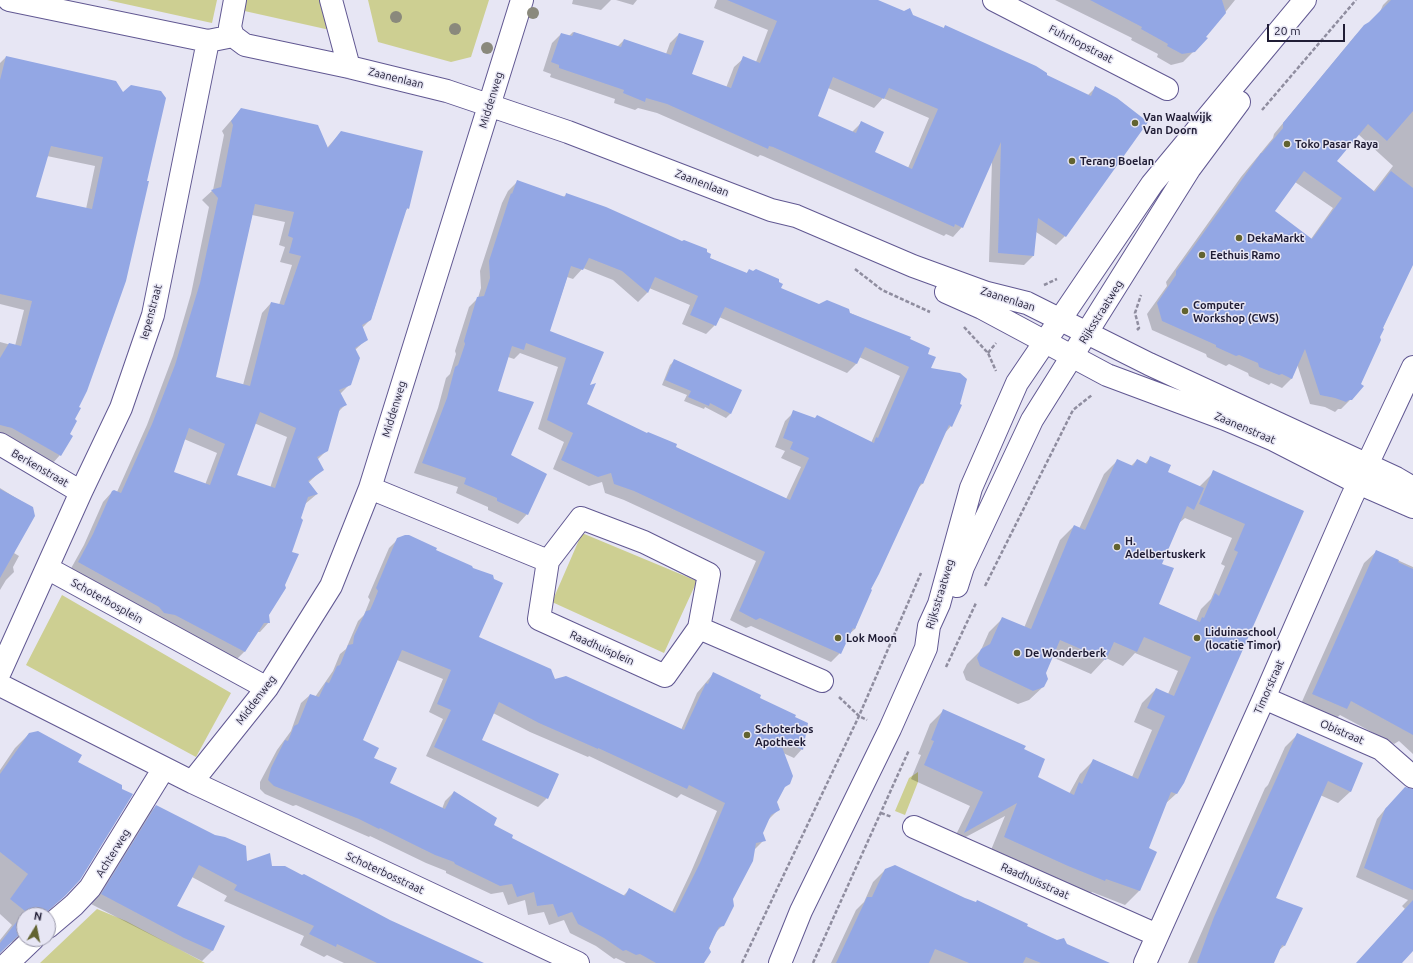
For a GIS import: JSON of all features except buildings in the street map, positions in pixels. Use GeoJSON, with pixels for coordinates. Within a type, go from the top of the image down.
{"type":"FeatureCollection","features":[{"type":"Feature","properties":{"kind":"street"},"geometry":{"type":"LineString","coordinates":[[9,0],[208,41],[233,36],[230,27],[235,0]]}},
{"type":"Feature","properties":{"kind":"street"},"geometry":{"type":"LineString","coordinates":[[331,0],[349,67]]}},
{"type":"Feature","properties":{"kind":"street","name":"Middenweg"},"geometry":{"type":"LineString","coordinates":[[192,782],[267,688],[331,586],[370,488],[522,0]]}},
{"type":"Feature","properties":{"kind":"street","name":"Fuhrhopstraat"},"geometry":{"type":"LineString","coordinates":[[994,0],[1167,89]]}},
{"type":"Feature","properties":{"kind":"street","name":"Rijksstraatweg"},"geometry":{"type":"LineString","coordinates":[[780,963],[801,911],[890,729],[926,648],[929,626],[938,604],[971,488],[1017,383],[1152,184],[1305,0]]}},
{"type":"Feature","properties":{"kind":"street","name":"Rijksstraatweg"},"geometry":{"type":"LineString","coordinates":[[926,648],[941,631],[963,568],[1032,420],[1073,357],[1194,162],[1221,124],[1319,0]]}},
{"type":"Feature","properties":{"kind":"street","name":"Zaanenlaan"},"geometry":{"type":"LineString","coordinates":[[233,36],[245,45],[349,67],[447,91],[568,132],[771,210],[796,216],[913,266],[987,293],[1028,303],[1087,333]]}},
{"type":"Feature","properties":{"kind":"street","name":"Iepenstraat"},"geometry":{"type":"LineString","coordinates":[[47,568],[121,408],[153,315],[208,41]]}},
{"type":"Feature","properties":{"kind":"street","name":"Zaanenlaan"},"geometry":{"type":"LineString","coordinates":[[771,210],[792,224],[982,308],[1073,357]]}},
{"type":"Feature","properties":{"kind":"street","name":"Zaanenstraat"},"geometry":{"type":"LineString","coordinates":[[1087,333],[1280,425],[1363,474],[1413,507]]}},
{"type":"Feature","properties":{"kind":"street","name":"Zaanenstraat"},"geometry":{"type":"LineString","coordinates":[[1073,357],[1107,375],[1225,419],[1280,425]]}},
{"type":"Feature","properties":{"kind":"street","name":"Timorstraat"},"geometry":{"type":"LineString","coordinates":[[1145,963],[1363,474],[1413,367]]}},
{"type":"Feature","properties":{"kind":"street","name":"Berkenstraat"},"geometry":{"type":"LineString","coordinates":[[0,444],[81,492]]}},
{"type":"Feature","properties":{"kind":"street","name":"Zaanenstraat"},"geometry":{"type":"LineString","coordinates":[[1363,474],[1396,478],[1413,488]]}},
{"type":"Feature","properties":{"kind":"street"},"geometry":{"type":"LineString","coordinates":[[370,488],[548,561]]}},
{"type":"Feature","properties":{"kind":"street","name":"Raadhuisplein"},"geometry":{"type":"LineString","coordinates":[[581,518],[644,542],[709,574],[699,628],[665,676],[539,619],[548,561],[581,518]]}},
{"type":"Feature","properties":{"kind":"street"},"geometry":{"type":"LineString","coordinates":[[0,672],[47,568]]}},
{"type":"Feature","properties":{"kind":"street","name":"Schoterbosplein"},"geometry":{"type":"LineString","coordinates":[[47,568],[267,688]]}},
{"type":"Feature","properties":{"kind":"street"},"geometry":{"type":"LineString","coordinates":[[699,628],[822,681]]}},
{"type":"Feature","properties":{"kind":"street"},"geometry":{"type":"LineString","coordinates":[[0,685],[192,782]]}},
{"type":"Feature","properties":{"kind":"street","name":"Obistraat"},"geometry":{"type":"LineString","coordinates":[[1264,698],[1381,749],[1413,777]]}},
{"type":"Feature","properties":{"kind":"street","name":"Achterweg"},"geometry":{"type":"LineString","coordinates":[[56,920],[74,905],[90,888],[164,768]]}},
{"type":"Feature","properties":{"kind":"street","name":"Schoterbosstraat"},"geometry":{"type":"LineString","coordinates":[[192,782],[578,963]]}},
{"type":"Feature","properties":{"kind":"street","name":"Raadhuisstraat"},"geometry":{"type":"LineString","coordinates":[[914,827],[1157,935]]}},
{"type":"Feature","properties":{"kind":"street","name":"Rijksstraatweg"},"geometry":{"type":"LineString","coordinates":[[770,963],[801,911]]}},
{"type":"Feature","properties":{"kind":"street"},"geometry":{"type":"LineString","coordinates":[[8,963],[25,947]]}},
{"type":"Feature","properties":{"kind":"path"},"geometry":{"type":"LineString","coordinates":[[1259,114],[1356,0]]}},
{"type":"Feature","properties":{"kind":"path"},"geometry":{"type":"LineString","coordinates":[[850,266],[882,290],[936,314]]}},
{"type":"Feature","properties":{"kind":"path"},"geometry":{"type":"LineString","coordinates":[[1123,351],[1139,328],[1135,313],[1142,292]]}},
{"type":"Feature","properties":{"kind":"path"},"geometry":{"type":"LineString","coordinates":[[963,327],[988,353],[996,372]]}},
{"type":"Feature","properties":{"kind":"path"},"geometry":{"type":"LineString","coordinates":[[982,591],[1073,410],[1093,394],[1107,375]]}},
{"type":"Feature","properties":{"kind":"path"},"geometry":{"type":"LineString","coordinates":[[742,963],[859,716],[922,570]]}},
{"type":"Feature","properties":{"kind":"path"},"geometry":{"type":"LineString","coordinates":[[946,669],[978,598]]}},
{"type":"Feature","properties":{"kind":"path"},"geometry":{"type":"LineString","coordinates":[[813,963],[914,740],[859,716],[822,681]]}},
{"type":"Feature","properties":{"kind":"green space"},"geometry":{"type":"Polygon","coordinates":[[[107,0],[217,0],[212,23],[107,0]]]}},
{"type":"Feature","properties":{"kind":"green space"},"geometry":{"type":"Polygon","coordinates":[[[242,0],[322,0],[330,30],[240,10],[242,0]]]}},
{"type":"Feature","properties":{"kind":"green space"},"geometry":{"type":"Polygon","coordinates":[[[368,0],[489,0],[471,57],[451,62],[378,42],[368,0]]]}},
{"type":"Feature","properties":{"kind":"green space"},"geometry":{"type":"Polygon","coordinates":[[[582,533],[697,581],[664,653],[552,602],[582,533]]]}},
{"type":"Feature","properties":{"kind":"green space"},"geometry":{"type":"Polygon","coordinates":[[[62,595],[231,693],[196,757],[26,665],[62,595]]]}},
{"type":"Feature","properties":{"kind":"green space"},"geometry":{"type":"Polygon","coordinates":[[[918,772],[918,782],[905,815],[895,811],[909,778],[918,772]]]}},
{"type":"Feature","properties":{"kind":"green space"},"geometry":{"type":"Polygon","coordinates":[[[97,909],[126,921],[205,963],[40,963],[97,909]]]}},
{"type":"Feature","properties":{"kind":"place","name":"Van Waalwijk Van Doorn"},"geometry":{"type":"Point","coordinates":[1135,123]}},
{"type":"Feature","properties":{"kind":"place","name":"Toko Pasar Raya"},"geometry":{"type":"Point","coordinates":[1287,144]}},
{"type":"Feature","properties":{"kind":"place","name":"Terang Boelan"},"geometry":{"type":"Point","coordinates":[1072,161]}},
{"type":"Feature","properties":{"kind":"place","name":"DekaMarkt"},"geometry":{"type":"Point","coordinates":[1239,238]}},
{"type":"Feature","properties":{"kind":"place","name":"Eethuis Ramo"},"geometry":{"type":"Point","coordinates":[1202,255]}},
{"type":"Feature","properties":{"kind":"place","name":"Computer Workshop (CWS)"},"geometry":{"type":"Point","coordinates":[1185,311]}},
{"type":"Feature","properties":{"kind":"place","name":"H. Adelbertuskerk"},"geometry":{"type":"Point","coordinates":[1117,547]}},
{"type":"Feature","properties":{"kind":"place","name":"Lok Moon"},"geometry":{"type":"Point","coordinates":[838,638]}},
{"type":"Feature","properties":{"kind":"place","name":"Liduinaschool (locatie Timor)"},"geometry":{"type":"Point","coordinates":[1197,638]}},
{"type":"Feature","properties":{"kind":"place","name":"De Wonderberk"},"geometry":{"type":"Point","coordinates":[1017,653]}},
{"type":"Feature","properties":{"kind":"place","name":"Schoterbos Apotheek"},"geometry":{"type":"Point","coordinates":[747,735]}}]}
